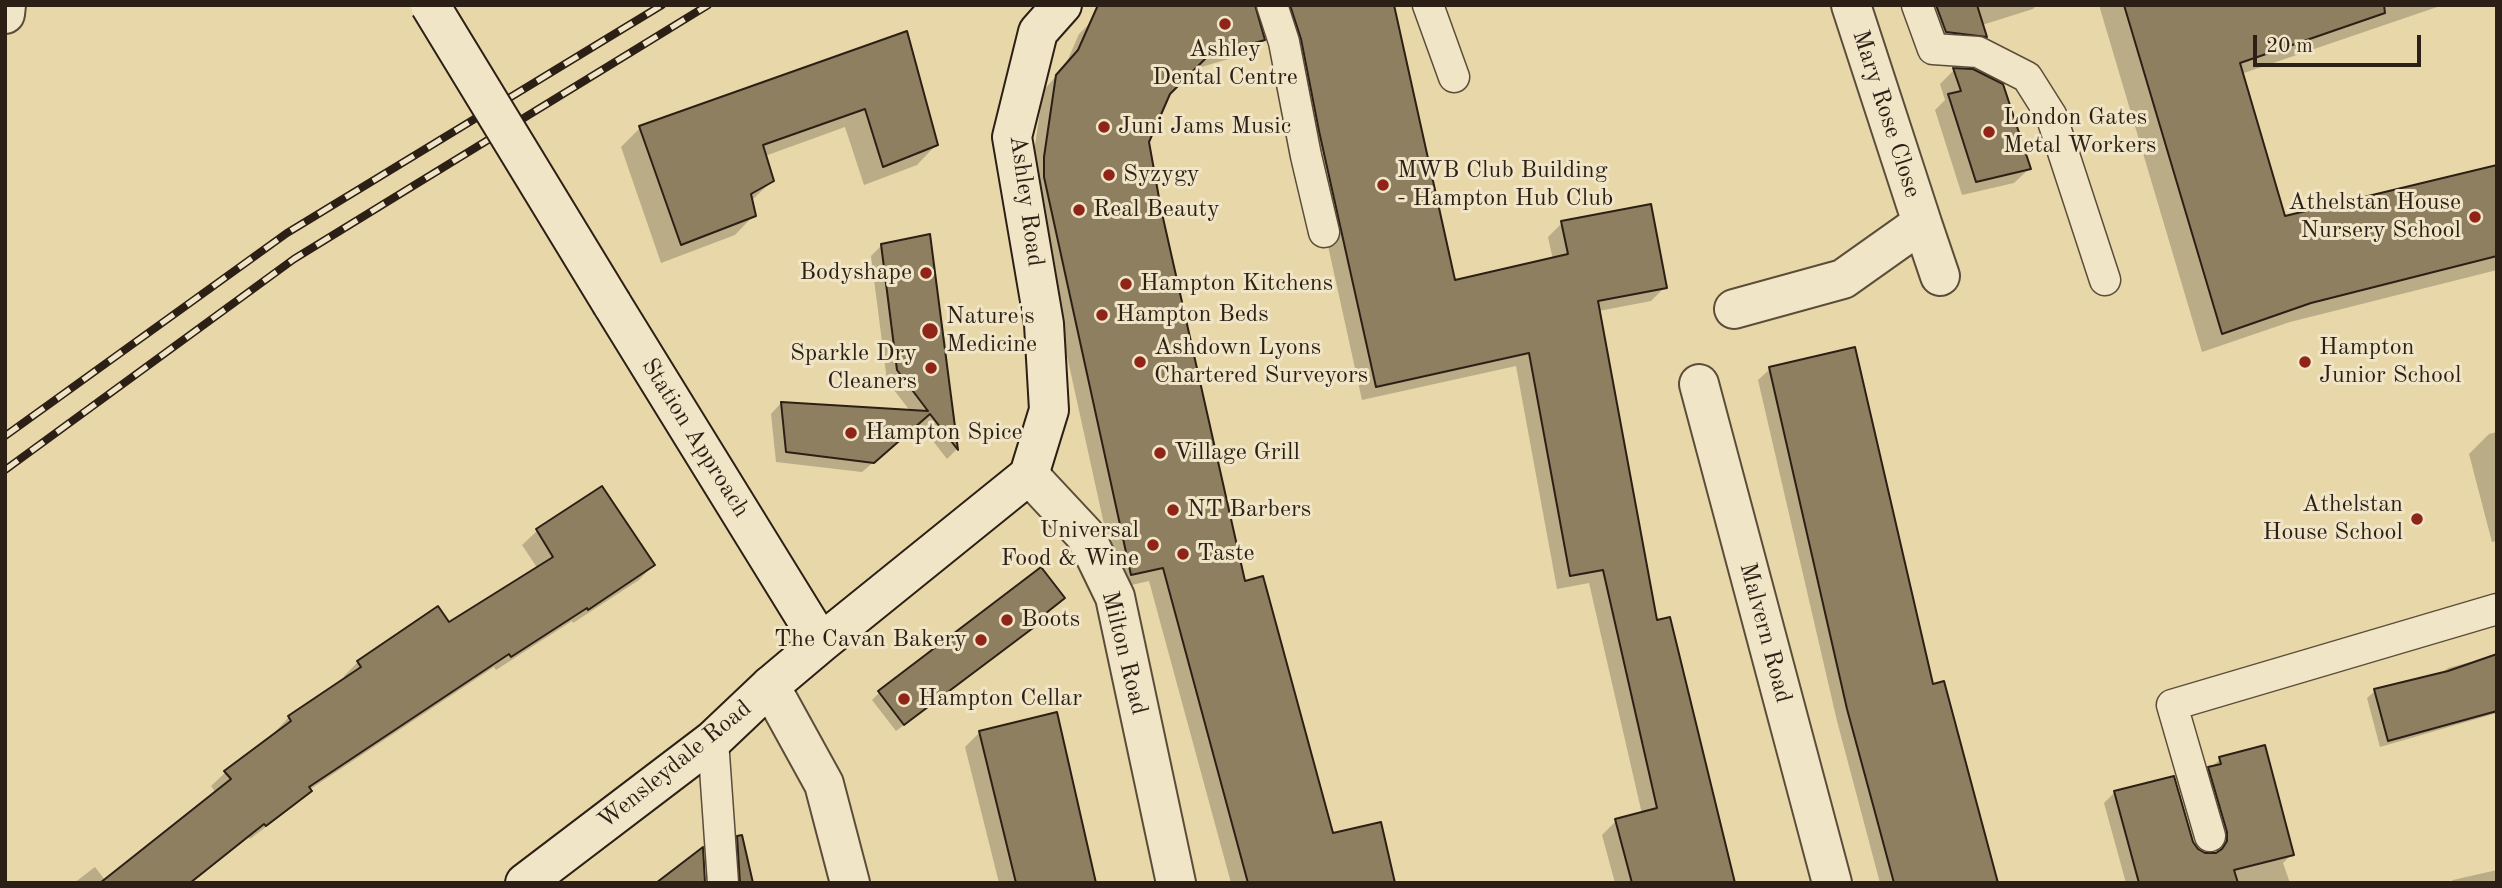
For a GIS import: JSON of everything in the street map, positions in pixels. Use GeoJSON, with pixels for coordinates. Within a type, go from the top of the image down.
{"type":"FeatureCollection","features":[{"type":"Feature","properties":{"kind":"street"},"geometry":{"type":"LineString","coordinates":[[5,15],[6,5]]}},
{"type":"Feature","properties":{"kind":"street","name":"Station Approach"},"geometry":{"type":"LineString","coordinates":[[430,5],[821,643]]}},
{"type":"Feature","properties":{"kind":"street","name":"Ashley Road"},"geometry":{"type":"LineString","coordinates":[[1028,475],[1049,410],[1044,324],[1012,137],[1038,32],[1062,5]]}},
{"type":"Feature","properties":{"kind":"street","name":"Mary Rose Close"},"geometry":{"type":"LineString","coordinates":[[1734,309],[1843,279],[1922,223],[1851,5]]}},
{"type":"Feature","properties":{"kind":"street"},"geometry":{"type":"LineString","coordinates":[[1922,223],[1940,275]]}},
{"type":"Feature","properties":{"kind":"street","name":"Malvern Road"},"geometry":{"type":"LineString","coordinates":[[1699,384],[1832,883]]}},
{"type":"Feature","properties":{"kind":"street"},"geometry":{"type":"LineString","coordinates":[[821,643],[1028,475]]}},
{"type":"Feature","properties":{"kind":"street","name":"Milton Road"},"geometry":{"type":"LineString","coordinates":[[1028,475],[1085,535],[1115,597],[1176,883]]}},
{"type":"Feature","properties":{"kind":"street","name":"Wensleydale Road"},"geometry":{"type":"LineString","coordinates":[[525,883],[713,740],[821,643]]}},
{"type":"Feature","properties":{"kind":"street"},"geometry":{"type":"LineString","coordinates":[[770,686],[824,784],[850,883]]}},
{"type":"Feature","properties":{"kind":"lane"},"geometry":{"type":"LineString","coordinates":[[1272,5],[1284,42],[1324,232]]}},
{"type":"Feature","properties":{"kind":"lane"},"geometry":{"type":"LineString","coordinates":[[1428,5],[1454,77]]}},
{"type":"Feature","properties":{"kind":"lane"},"geometry":{"type":"LineString","coordinates":[[1917,5],[1933,48],[1978,52],[2027,77],[2051,116],[2105,280]]}},
{"type":"Feature","properties":{"kind":"lane"},"geometry":{"type":"LineString","coordinates":[[2210,836],[2172,705],[2497,609]]}},
{"type":"Feature","properties":{"kind":"lane"},"geometry":{"type":"LineString","coordinates":[[713,740],[723,883]]}},
{"type":"Feature","properties":{"kind":"building"},"geometry":{"type":"Polygon","coordinates":[[[1098,5],[1255,5],[1265,40],[1207,57],[1170,94],[1149,142],[1161,209],[1245,581],[1263,576],[1333,833],[1381,822],[1395,883],[1248,883],[1163,568],[1131,575],[1044,177],[1044,157],[1056,75],[1078,50],[1098,5]]]}},
{"type":"Feature","properties":{"kind":"building"},"geometry":{"type":"Polygon","coordinates":[[[1290,5],[1394,5],[1455,280],[1568,254],[1561,221],[1651,204],[1667,288],[1598,301],[1657,620],[1670,617],[1735,883],[1632,883],[1615,819],[1657,808],[1603,570],[1570,576],[1529,353],[1376,387],[1301,39],[1290,5]]]}},
{"type":"Feature","properties":{"kind":"building"},"geometry":{"type":"Polygon","coordinates":[[[1936,5],[1977,5],[1987,37],[1946,32],[1936,5]]]}},
{"type":"Feature","properties":{"kind":"building"},"geometry":{"type":"Polygon","coordinates":[[[2124,5],[2384,5],[2385,13],[2240,63],[2285,216],[2497,165],[2497,256],[2311,303],[2222,334],[2124,5]]]}},
{"type":"Feature","properties":{"kind":"building"},"geometry":{"type":"Polygon","coordinates":[[[907,31],[938,145],[883,167],[865,109],[763,145],[774,181],[751,194],[756,216],[681,245],[639,126],[907,31]]]}},
{"type":"Feature","properties":{"kind":"building","name":"London Gates Metal Workers"},"geometry":{"type":"Polygon","coordinates":[[[1953,68],[1973,69],[2003,84],[2031,169],[1976,182],[1948,94],[1961,91],[1953,68]]]}},
{"type":"Feature","properties":{"kind":"building"},"geometry":{"type":"Polygon","coordinates":[[[930,234],[958,450],[930,414],[874,463],[786,452],[781,402],[928,411],[897,370],[881,244],[930,234]]]}},
{"type":"Feature","properties":{"kind":"building"},"geometry":{"type":"Polygon","coordinates":[[[1855,347],[1933,684],[1944,681],[1998,883],[1894,883],[1847,709],[1769,367],[1855,347]]]}},
{"type":"Feature","properties":{"kind":"building"},"geometry":{"type":"Polygon","coordinates":[[[602,486],[655,565],[511,657],[509,654],[309,787],[312,791],[266,826],[264,824],[190,883],[100,883],[231,779],[224,771],[291,721],[288,716],[361,667],[357,661],[438,606],[449,622],[553,557],[536,529],[602,486]]]}},
{"type":"Feature","properties":{"kind":"building"},"geometry":{"type":"Polygon","coordinates":[[[1041,567],[1065,598],[1031,625],[1033,628],[904,725],[878,691],[1041,567]]]}},
{"type":"Feature","properties":{"kind":"building"},"geometry":{"type":"Polygon","coordinates":[[[2497,654],[2497,711],[2388,741],[2374,689],[2448,671],[2497,654]]]}},
{"type":"Feature","properties":{"kind":"building"},"geometry":{"type":"Polygon","coordinates":[[[1057,712],[1096,883],[1016,883],[979,731],[1057,712]]]}},
{"type":"Feature","properties":{"kind":"building"},"geometry":{"type":"Polygon","coordinates":[[[2265,745],[2294,855],[2234,870],[2238,883],[2139,883],[2114,791],[2174,776],[2193,842],[2205,853],[2216,853],[2227,841],[2227,832],[2208,767],[2221,764],[2219,757],[2265,745]]]}},
{"type":"Feature","properties":{"kind":"building"},"geometry":{"type":"Polygon","coordinates":[[[742,835],[753,883],[740,883],[737,836],[742,835]]]}},
{"type":"Feature","properties":{"kind":"building"},"geometry":{"type":"Polygon","coordinates":[[[703,847],[705,883],[656,883],[703,847]]]}},
{"type":"Feature","properties":{"kind":"railway"},"geometry":{"type":"LineString","coordinates":[[5,436],[287,233],[662,5]]}},
{"type":"Feature","properties":{"kind":"railway"},"geometry":{"type":"LineString","coordinates":[[5,470],[294,259],[708,5]]}},
{"type":"Feature","properties":{"kind":"place","name":"Ashley Dental Centre"},"geometry":{"type":"Point","coordinates":[1225,24]}},
{"type":"Feature","properties":{"kind":"place","name":"Juni Jams Music"},"geometry":{"type":"Point","coordinates":[1104,127]}},
{"type":"Feature","properties":{"kind":"place","name":"London Gates Metal Workers"},"geometry":{"type":"Point","coordinates":[1989,132]}},
{"type":"Feature","properties":{"kind":"place","name":"Syzygy"},"geometry":{"type":"Point","coordinates":[1109,175]}},
{"type":"Feature","properties":{"kind":"place","name":"MWB Club Building - Hampton Hub Club"},"geometry":{"type":"Point","coordinates":[1383,185]}},
{"type":"Feature","properties":{"kind":"place","name":"Real Beauty"},"geometry":{"type":"Point","coordinates":[1079,210]}},
{"type":"Feature","properties":{"kind":"place","name":"Athelstan House Nursery School"},"geometry":{"type":"Point","coordinates":[2475,217]}},
{"type":"Feature","properties":{"kind":"place","name":"Bodyshape"},"geometry":{"type":"Point","coordinates":[926,273]}},
{"type":"Feature","properties":{"kind":"place","name":"Hampton Kitchens"},"geometry":{"type":"Point","coordinates":[1126,284]}},
{"type":"Feature","properties":{"kind":"place","name":"Hampton Beds"},"geometry":{"type":"Point","coordinates":[1102,315]}},
{"type":"Feature","properties":{"kind":"place","name":"Nature's Medicine"},"geometry":{"type":"Point","coordinates":[930,331]}},
{"type":"Feature","properties":{"kind":"place","name":"Ashdown Lyons Chartered Surveyors"},"geometry":{"type":"Point","coordinates":[1140,362]}},
{"type":"Feature","properties":{"kind":"place","name":"Hampton Junior School"},"geometry":{"type":"Point","coordinates":[2305,362]}},
{"type":"Feature","properties":{"kind":"place","name":"Sparkle Dry Cleaners"},"geometry":{"type":"Point","coordinates":[931,368]}},
{"type":"Feature","properties":{"kind":"place","name":"Hampton Spice"},"geometry":{"type":"Point","coordinates":[851,433]}},
{"type":"Feature","properties":{"kind":"place","name":"Village Grill"},"geometry":{"type":"Point","coordinates":[1160,453]}},
{"type":"Feature","properties":{"kind":"place","name":"NT Barbers"},"geometry":{"type":"Point","coordinates":[1173,510]}},
{"type":"Feature","properties":{"kind":"place","name":"Athelstan House School"},"geometry":{"type":"Point","coordinates":[2417,519]}},
{"type":"Feature","properties":{"kind":"place","name":"Universal Food & Wine"},"geometry":{"type":"Point","coordinates":[1153,545]}},
{"type":"Feature","properties":{"kind":"place","name":"Taste"},"geometry":{"type":"Point","coordinates":[1183,554]}},
{"type":"Feature","properties":{"kind":"place","name":"Boots"},"geometry":{"type":"Point","coordinates":[1007,620]}},
{"type":"Feature","properties":{"kind":"place","name":"The Cavan Bakery"},"geometry":{"type":"Point","coordinates":[981,640]}},
{"type":"Feature","properties":{"kind":"place","name":"Hampton Cellar"},"geometry":{"type":"Point","coordinates":[904,699]}}]}
